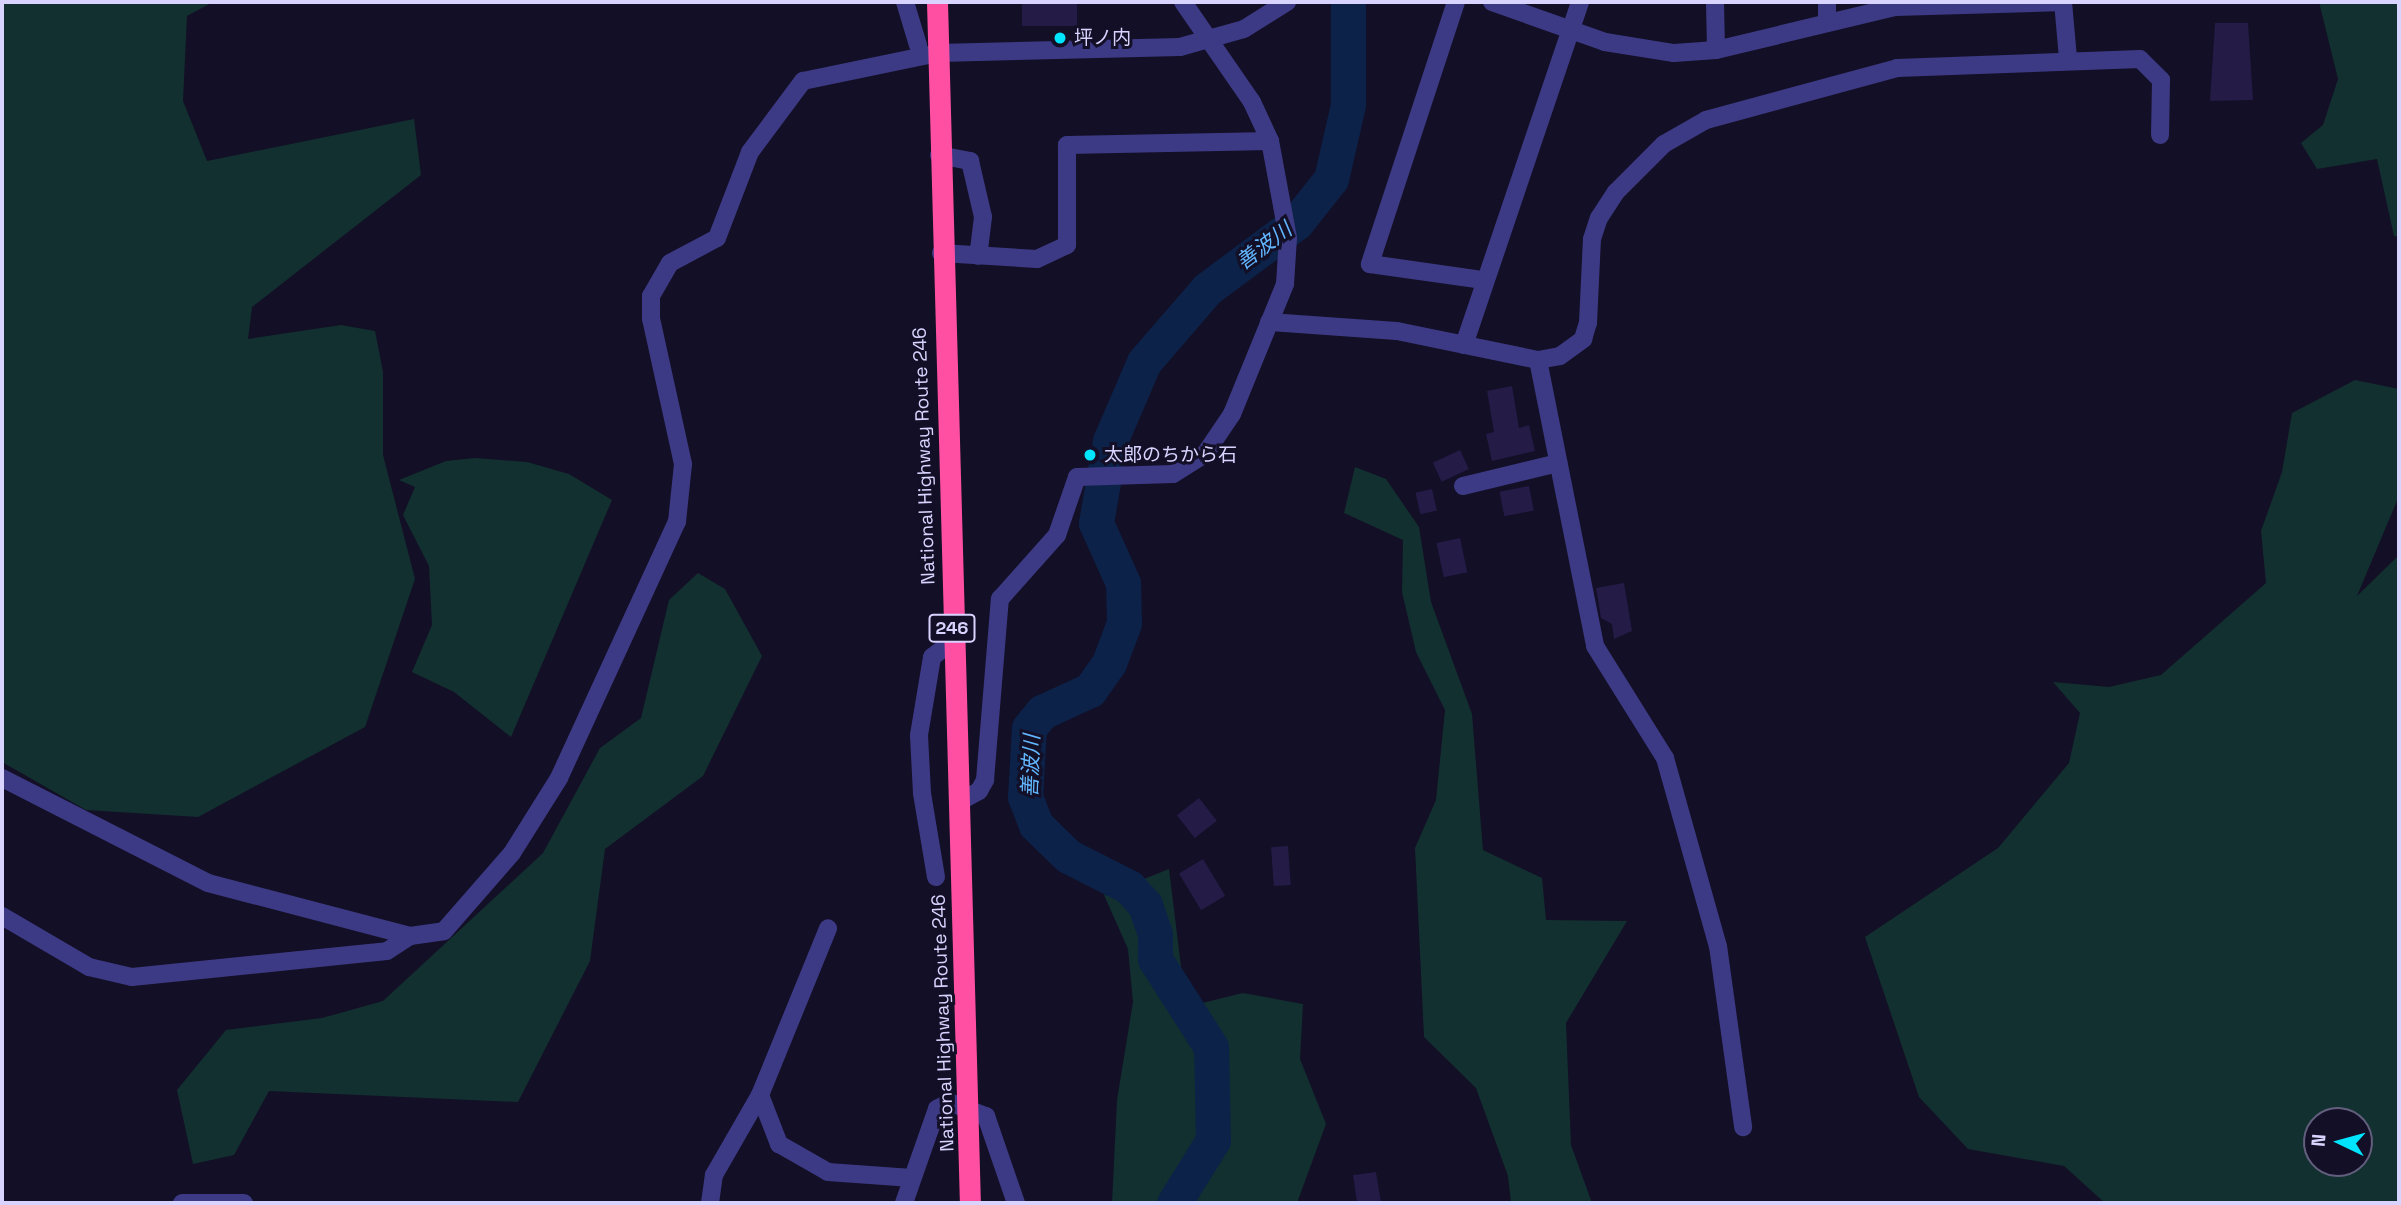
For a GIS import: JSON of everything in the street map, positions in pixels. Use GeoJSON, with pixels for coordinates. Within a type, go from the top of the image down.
{"type":"FeatureCollection","features":[{"type":"Feature","properties":{"kind":"highway","name":"National Highway Route 246"},"geometry":{"type":"LineString","coordinates":[[937,2],[941,253],[971,1203]]}},
{"type":"Feature","properties":{"kind":"street"},"geometry":{"type":"LineString","coordinates":[[905,2],[918,45]]}},
{"type":"Feature","properties":{"kind":"street"},"geometry":{"type":"LineString","coordinates":[[959,802],[979,791],[985,780],[1000,599],[1057,535],[1077,477],[1100,473],[1173,474],[1205,454],[1232,414],[1285,284],[1286,229],[1270,141],[1210,40],[1183,2]]}},
{"type":"Feature","properties":{"kind":"street"},"geometry":{"type":"LineString","coordinates":[[2,778],[208,883],[410,936],[444,931],[512,853],[559,778],[677,522],[684,464],[651,319],[651,296],[670,263],[718,238],[750,152],[803,81],[938,53],[1180,47],[1244,29],[1287,2]]}},
{"type":"Feature","properties":{"kind":"street"},"geometry":{"type":"LineString","coordinates":[[1456,2],[1370,264],[1482,280]]}},
{"type":"Feature","properties":{"kind":"street"},"geometry":{"type":"LineString","coordinates":[[1492,2],[1568,31],[1642,50],[1716,50],[1895,7],[1941,3],[2063,2],[2068,58]]}},
{"type":"Feature","properties":{"kind":"street"},"geometry":{"type":"LineString","coordinates":[[1464,345],[1482,280],[1580,2]]}},
{"type":"Feature","properties":{"kind":"street"},"geometry":{"type":"LineString","coordinates":[[1715,2],[1716,50]]}},
{"type":"Feature","properties":{"kind":"street"},"geometry":{"type":"LineString","coordinates":[[1827,2],[1827,22]]}},
{"type":"Feature","properties":{"kind":"street"},"geometry":{"type":"LineString","coordinates":[[1269,322],[1397,331],[1538,360],[1560,356],[1583,339],[1592,239],[1599,218],[1616,192],[1685,128],[1897,68],[2056,63],[2068,58],[2140,59],[2161,80],[2160,135]]}},
{"type":"Feature","properties":{"kind":"street"},"geometry":{"type":"LineString","coordinates":[[941,253],[1037,259],[1067,246],[1068,145],[1270,141]]}},
{"type":"Feature","properties":{"kind":"street"},"geometry":{"type":"LineString","coordinates":[[939,155],[970,161],[983,217],[978,256]]}},
{"type":"Feature","properties":{"kind":"street"},"geometry":{"type":"LineString","coordinates":[[1538,360],[1595,646],[1665,758],[1718,946],[1743,1127]]}},
{"type":"Feature","properties":{"kind":"street"},"geometry":{"type":"LineString","coordinates":[[1463,486],[1558,463]]}},
{"type":"Feature","properties":{"kind":"street"},"geometry":{"type":"LineString","coordinates":[[936,877],[922,793],[919,735],[932,657],[953,641]]}},
{"type":"Feature","properties":{"kind":"street"},"geometry":{"type":"LineString","coordinates":[[2,916],[89,967],[132,977],[387,951],[410,936]]}},
{"type":"Feature","properties":{"kind":"street"},"geometry":{"type":"LineString","coordinates":[[710,1203],[723,1155],[760,1095],[828,928]]}},
{"type":"Feature","properties":{"kind":"street"},"geometry":{"type":"LineString","coordinates":[[760,1095],[779,1144],[828,1172],[912,1178]]}},
{"type":"Feature","properties":{"kind":"street"},"geometry":{"type":"LineString","coordinates":[[904,1203],[937,1109],[949,1102],[968,1105],[986,1116],[995,1131],[1016,1203]]}},
{"type":"Feature","properties":{"kind":"street"},"geometry":{"type":"LineString","coordinates":[[181,1203],[244,1203]]}},
{"type":"Feature","properties":{"kind":"green space"},"geometry":{"type":"Polygon","coordinates":[[[2,2],[213,2],[187,16],[183,101],[207,161],[414,119],[421,175],[252,307],[248,339],[341,325],[375,331],[383,372],[383,455],[415,579],[365,727],[198,817],[86,810],[2,762],[2,2]]]}},
{"type":"Feature","properties":{"kind":"green space"},"geometry":{"type":"Polygon","coordinates":[[[2319,2],[2399,2],[2399,237],[2394,236],[2377,159],[2317,169],[2301,143],[2323,125],[2338,79],[2319,2]]]}},
{"type":"Feature","properties":{"kind":"green space"},"geometry":{"type":"Polygon","coordinates":[[[2355,380],[2399,389],[2399,496],[2357,596],[2399,555],[2399,1203],[2105,1203],[2064,1166],[1968,1149],[1919,1097],[1865,937],[1998,848],[2069,763],[2080,713],[2053,682],[2109,687],[2161,675],[2266,583],[2261,531],[2282,472],[2292,413],[2355,380]]]}},
{"type":"Feature","properties":{"kind":"green space"},"geometry":{"type":"Polygon","coordinates":[[[475,458],[527,462],[569,474],[612,500],[511,737],[454,692],[412,672],[432,625],[429,566],[403,515],[415,487],[399,480],[446,461],[475,458]]]}},
{"type":"Feature","properties":{"kind":"green space"},"geometry":{"type":"Polygon","coordinates":[[[1355,467],[1386,479],[1419,527],[1431,602],[1472,714],[1483,850],[1542,878],[1546,920],[1627,921],[1566,1023],[1571,1145],[1592,1203],[1511,1203],[1508,1176],[1476,1088],[1424,1037],[1415,848],[1436,800],[1445,710],[1416,652],[1402,592],[1403,540],[1344,513],[1355,467]]]}},
{"type":"Feature","properties":{"kind":"green space"},"geometry":{"type":"Polygon","coordinates":[[[698,573],[725,589],[762,656],[703,776],[605,849],[590,961],[518,1102],[269,1091],[234,1155],[193,1164],[177,1090],[226,1030],[322,1018],[383,1001],[543,853],[600,748],[641,718],[669,600],[698,573]]]}},
{"type":"Feature","properties":{"kind":"green space"},"geometry":{"type":"Polygon","coordinates":[[[1169,869],[1186,1007],[1243,993],[1303,1004],[1300,1059],[1326,1124],[1297,1203],[1112,1203],[1117,1100],[1133,1002],[1128,949],[1104,895],[1169,869]]]}},
{"type":"Feature","properties":{"kind":"building"},"geometry":{"type":"Polygon","coordinates":[[[1022,2],[1077,2],[1077,26],[1022,26],[1022,2]]]}},
{"type":"Feature","properties":{"kind":"building"},"geometry":{"type":"Polygon","coordinates":[[[2215,23],[2248,23],[2253,100],[2210,101],[2215,23]]]}},
{"type":"Feature","properties":{"kind":"building"},"geometry":{"type":"Polygon","coordinates":[[[1512,386],[1519,428],[1529,425],[1535,451],[1492,461],[1486,434],[1494,432],[1487,391],[1512,386]]]}},
{"type":"Feature","properties":{"kind":"building"},"geometry":{"type":"Polygon","coordinates":[[[1460,450],[1469,469],[1442,482],[1433,463],[1460,450]]]}},
{"type":"Feature","properties":{"kind":"building"},"geometry":{"type":"Polygon","coordinates":[[[1529,486],[1534,511],[1504,516],[1500,492],[1529,486]]]}},
{"type":"Feature","properties":{"kind":"building"},"geometry":{"type":"Polygon","coordinates":[[[1432,489],[1437,510],[1420,514],[1415,493],[1432,489]]]}},
{"type":"Feature","properties":{"kind":"building"},"geometry":{"type":"Polygon","coordinates":[[[1460,538],[1467,572],[1444,577],[1437,543],[1460,538]]]}},
{"type":"Feature","properties":{"kind":"building"},"geometry":{"type":"Polygon","coordinates":[[[1624,583],[1632,631],[1614,639],[1612,624],[1601,618],[1596,588],[1624,583]]]}},
{"type":"Feature","properties":{"kind":"building"},"geometry":{"type":"Polygon","coordinates":[[[1199,798],[1217,821],[1195,838],[1177,815],[1199,798]]]}},
{"type":"Feature","properties":{"kind":"building"},"geometry":{"type":"Polygon","coordinates":[[[1288,846],[1291,885],[1274,886],[1271,847],[1288,846]]]}},
{"type":"Feature","properties":{"kind":"building"},"geometry":{"type":"Polygon","coordinates":[[[1203,859],[1225,896],[1201,910],[1179,873],[1203,859]]]}},
{"type":"Feature","properties":{"kind":"building"},"geometry":{"type":"Polygon","coordinates":[[[1376,1172],[1381,1203],[1357,1202],[1353,1175],[1376,1172]]]}},
{"type":"Feature","properties":{"kind":"waterway","name":"善波川"},"geometry":{"type":"LineString","coordinates":[[1174,1203],[1213,1140],[1211,1047],[1155,959],[1155,934],[1145,905],[1129,887],[1068,856],[1036,825],[1025,797],[1029,728],[1042,712],[1090,690],[1109,663],[1124,623],[1123,583],[1096,523],[1110,441],[1144,362],[1207,289],[1296,223],[1331,179],[1348,105],[1348,2]]}},
{"type":"Feature","properties":{"kind":"place","name":"坪ノ内"},"geometry":{"type":"Point","coordinates":[1060,38]}},
{"type":"Feature","properties":{"kind":"place","name":"太郎のちから石"},"geometry":{"type":"Point","coordinates":[1090,455]}}]}
